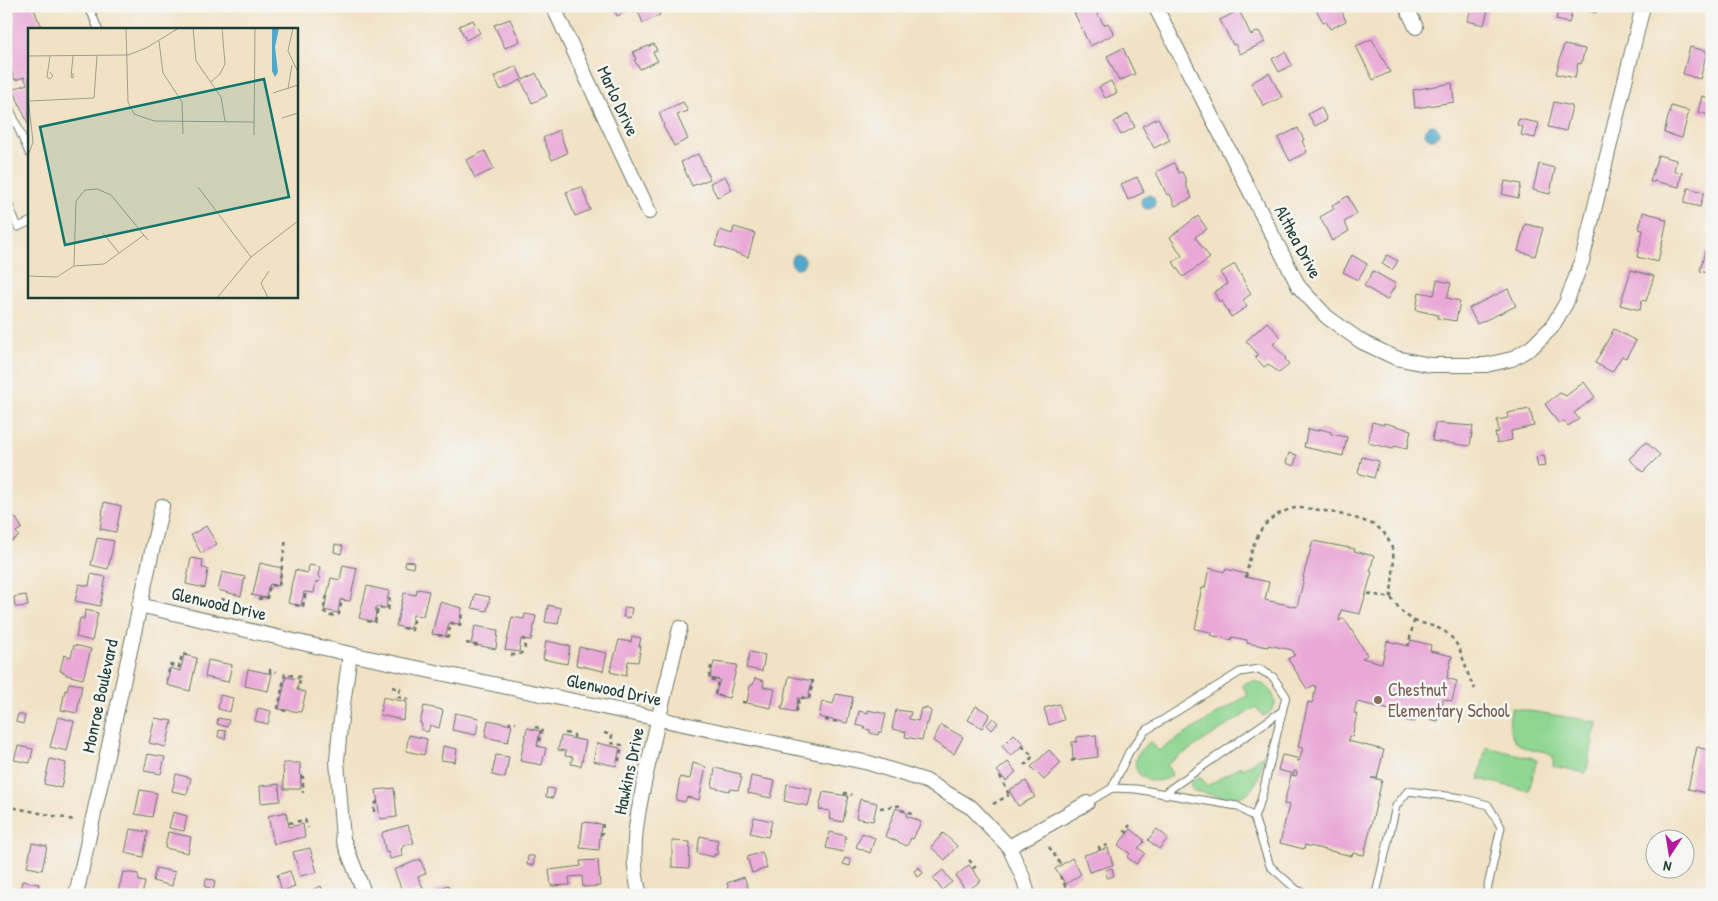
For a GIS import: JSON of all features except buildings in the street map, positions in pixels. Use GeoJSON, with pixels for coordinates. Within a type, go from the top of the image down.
{"type":"FeatureCollection","features":[{"type":"Feature","properties":{"kind":"street","name":"Marlo Drive"},"geometry":{"type":"LineString","coordinates":[[553,6],[649,212]]}},
{"type":"Feature","properties":{"kind":"street","name":"Althea Drive"},"geometry":{"type":"LineString","coordinates":[[1155,6],[1300,287],[1327,317],[1362,342],[1396,358],[1430,365],[1486,365],[1512,359],[1532,347],[1552,327],[1566,303],[1582,261],[1644,6]]}},
{"type":"Feature","properties":{"kind":"street"},"geometry":{"type":"LineString","coordinates":[[1406,6],[1416,27]]}},
{"type":"Feature","properties":{"kind":"street","name":"Monroe Boulevard"},"geometry":{"type":"LineString","coordinates":[[76,895],[162,506]]}},
{"type":"Feature","properties":{"kind":"street","name":"Glenwood Drive"},"geometry":{"type":"LineString","coordinates":[[139,605],[350,654],[869,763],[926,781],[972,808],[1009,847],[1024,880],[1028,895]]}},
{"type":"Feature","properties":{"kind":"street","name":"Hawkins Drive"},"geometry":{"type":"LineString","coordinates":[[640,895],[635,861],[635,835],[640,804],[680,628]]}},
{"type":"Feature","properties":{"kind":"street"},"geometry":{"type":"LineString","coordinates":[[350,654],[337,761],[343,839],[365,895]]}},
{"type":"Feature","properties":{"kind":"street"},"geometry":{"type":"LineString","coordinates":[[1009,847],[1086,803]]}},
{"type":"Feature","properties":{"kind":"lane"},"geometry":{"type":"LineString","coordinates":[[85,6],[92,14],[98,28]]}},
{"type":"Feature","properties":{"kind":"lane"},"geometry":{"type":"LineString","coordinates":[[6,100],[28,151]]}},
{"type":"Feature","properties":{"kind":"lane"},"geometry":{"type":"LineString","coordinates":[[6,199],[18,227],[28,222]]}},
{"type":"Feature","properties":{"kind":"lane"},"geometry":{"type":"LineString","coordinates":[[1112,788],[1129,752],[1145,731],[1240,672],[1259,669],[1273,677],[1286,696],[1261,800],[1254,817]]}},
{"type":"Feature","properties":{"kind":"lane"},"geometry":{"type":"LineString","coordinates":[[1163,794],[1282,711]]}},
{"type":"Feature","properties":{"kind":"lane"},"geometry":{"type":"LineString","coordinates":[[1086,803],[1112,788],[1136,789],[1237,806],[1254,817],[1270,866],[1297,890],[1309,895]]}},
{"type":"Feature","properties":{"kind":"lane"},"geometry":{"type":"LineString","coordinates":[[1376,894],[1396,806],[1408,791],[1462,798],[1488,805],[1501,827],[1486,895]]}},
{"type":"Feature","properties":{"kind":"lane"},"geometry":{"type":"LineString","coordinates":[[1368,895],[1404,895]]}},
{"type":"Feature","properties":{"kind":"path"},"geometry":{"type":"LineString","coordinates":[[1246,577],[1251,552],[1258,534],[1271,518],[1295,508],[1314,510],[1352,518],[1373,525],[1384,533],[1391,543],[1393,557],[1391,598]]}},
{"type":"Feature","properties":{"kind":"path"},"geometry":{"type":"LineString","coordinates":[[258,599],[267,598],[270,585],[279,586],[286,539]]}},
{"type":"Feature","properties":{"kind":"path"},"geometry":{"type":"LineString","coordinates":[[295,605],[303,606],[306,592]]}},
{"type":"Feature","properties":{"kind":"path"},"geometry":{"type":"LineString","coordinates":[[221,599],[229,601],[231,593]]}},
{"type":"Feature","properties":{"kind":"path"},"geometry":{"type":"LineString","coordinates":[[1365,593],[1391,598],[1403,613],[1414,621],[1431,626],[1450,635],[1459,649],[1470,681],[1475,689]]}},
{"type":"Feature","properties":{"kind":"path"},"geometry":{"type":"LineString","coordinates":[[327,596],[323,611],[330,616],[339,614],[342,599]]}},
{"type":"Feature","properties":{"kind":"path"},"geometry":{"type":"LineString","coordinates":[[367,621],[375,622],[378,608],[388,610],[390,598]]}},
{"type":"Feature","properties":{"kind":"path"},"geometry":{"type":"LineString","coordinates":[[438,636],[448,637],[451,623],[460,625],[462,614]]}},
{"type":"Feature","properties":{"kind":"path"},"geometry":{"type":"LineString","coordinates":[[403,628],[412,630],[415,615]]}},
{"type":"Feature","properties":{"kind":"path"},"geometry":{"type":"LineString","coordinates":[[1408,646],[1414,621]]}},
{"type":"Feature","properties":{"kind":"path"},"geometry":{"type":"LineString","coordinates":[[511,655],[517,656],[523,652],[526,646],[523,638]]}},
{"type":"Feature","properties":{"kind":"path"},"geometry":{"type":"LineString","coordinates":[[466,643],[480,646]]}},
{"type":"Feature","properties":{"kind":"path"},"geometry":{"type":"LineString","coordinates":[[167,681],[170,665],[179,669],[182,654],[190,656]]}},
{"type":"Feature","properties":{"kind":"path"},"geometry":{"type":"LineString","coordinates":[[712,666],[709,679],[718,681],[715,695],[723,696]]}},
{"type":"Feature","properties":{"kind":"path"},"geometry":{"type":"LineString","coordinates":[[270,673],[270,670],[276,672]]}},
{"type":"Feature","properties":{"kind":"path"},"geometry":{"type":"LineString","coordinates":[[286,711],[278,709],[285,674],[301,677],[298,690]]}},
{"type":"Feature","properties":{"kind":"path"},"geometry":{"type":"LineString","coordinates":[[796,711],[800,697],[809,699],[813,681],[811,680]]}},
{"type":"Feature","properties":{"kind":"path"},"geometry":{"type":"LineString","coordinates":[[392,687],[400,689],[398,697],[408,699],[407,703]]}},
{"type":"Feature","properties":{"kind":"path"},"geometry":{"type":"LineString","coordinates":[[742,702],[750,703]]}},
{"type":"Feature","properties":{"kind":"path"},"geometry":{"type":"LineString","coordinates":[[825,720],[840,722]]}},
{"type":"Feature","properties":{"kind":"path"},"geometry":{"type":"LineString","coordinates":[[510,724],[510,722],[516,723]]}},
{"type":"Feature","properties":{"kind":"path"},"geometry":{"type":"LineString","coordinates":[[535,727],[542,729],[538,746]]}},
{"type":"Feature","properties":{"kind":"path"},"geometry":{"type":"LineString","coordinates":[[565,733],[574,735],[574,739]]}},
{"type":"Feature","properties":{"kind":"path"},"geometry":{"type":"LineString","coordinates":[[604,733],[612,735],[611,743],[622,746],[617,764]]}},
{"type":"Feature","properties":{"kind":"path"},"geometry":{"type":"LineString","coordinates":[[1022,746],[1033,756],[1025,764]]}},
{"type":"Feature","properties":{"kind":"path"},"geometry":{"type":"LineString","coordinates":[[1071,761],[1077,761],[1077,759]]}},
{"type":"Feature","properties":{"kind":"path"},"geometry":{"type":"LineString","coordinates":[[993,804],[1009,795],[1000,776]]}},
{"type":"Feature","properties":{"kind":"path"},"geometry":{"type":"LineString","coordinates":[[301,777],[303,777],[303,793]]}},
{"type":"Feature","properties":{"kind":"path"},"geometry":{"type":"LineString","coordinates":[[845,795],[845,793],[852,794]]}},
{"type":"Feature","properties":{"kind":"path"},"geometry":{"type":"LineString","coordinates":[[374,812],[374,805],[378,801]]}},
{"type":"Feature","properties":{"kind":"path"},"geometry":{"type":"LineString","coordinates":[[880,808],[903,805]]}},
{"type":"Feature","properties":{"kind":"path"},"geometry":{"type":"LineString","coordinates":[[6,806],[74,820]]}},
{"type":"Feature","properties":{"kind":"path"},"geometry":{"type":"LineString","coordinates":[[902,810],[911,814],[909,817]]}},
{"type":"Feature","properties":{"kind":"path"},"geometry":{"type":"LineString","coordinates":[[288,823],[305,820],[308,828]]}},
{"type":"Feature","properties":{"kind":"path"},"geometry":{"type":"LineString","coordinates":[[600,834],[602,834],[603,821]]}},
{"type":"Feature","properties":{"kind":"path"},"geometry":{"type":"LineString","coordinates":[[1128,833],[1125,831],[1130,825]]}},
{"type":"Feature","properties":{"kind":"path"},"geometry":{"type":"LineString","coordinates":[[1100,850],[1099,847],[1109,844]]}},
{"type":"Feature","properties":{"kind":"path"},"geometry":{"type":"LineString","coordinates":[[1049,847],[1061,865]]}},
{"type":"Feature","properties":{"kind":"path"},"geometry":{"type":"LineString","coordinates":[[969,860],[975,867],[972,869]]}},
{"type":"Feature","properties":{"kind":"path"},"geometry":{"type":"LineString","coordinates":[[1060,876],[1070,895]]}},
{"type":"Feature","properties":{"kind":"green space"},"geometry":{"type":"Polygon","coordinates":[[[1254,681],[1266,686],[1272,692],[1275,705],[1269,713],[1263,716],[1256,707],[1167,764],[1172,775],[1166,779],[1153,781],[1138,772],[1136,766],[1137,755],[1150,742],[1158,751],[1248,695],[1243,687],[1244,683],[1254,681]]]}},
{"type":"Feature","properties":{"kind":"green space"},"geometry":{"type":"Polygon","coordinates":[[[1512,708],[1597,722],[1586,773],[1553,766],[1552,755],[1520,745],[1511,731],[1510,713],[1512,708]]]}},
{"type":"Feature","properties":{"kind":"green space"},"geometry":{"type":"Polygon","coordinates":[[[1486,747],[1537,759],[1529,791],[1479,779],[1486,747]]]}},
{"type":"Feature","properties":{"kind":"green space"},"geometry":{"type":"Polygon","coordinates":[[[1264,755],[1255,784],[1249,792],[1242,796],[1222,796],[1194,791],[1191,788],[1190,783],[1197,778],[1201,778],[1207,786],[1240,766],[1242,769],[1264,755]]]}},
{"type":"Feature","properties":{"kind":"water"},"geometry":{"type":"Polygon","coordinates":[[[1429,125],[1435,125],[1439,132],[1435,139],[1429,139],[1425,135],[1425,129],[1429,125]]]}},
{"type":"Feature","properties":{"kind":"water"},"geometry":{"type":"Polygon","coordinates":[[[1145,195],[1151,195],[1155,202],[1151,209],[1145,209],[1141,205],[1141,199],[1145,195]]]}},
{"type":"Feature","properties":{"kind":"water"},"geometry":{"type":"Polygon","coordinates":[[[795,254],[801,254],[805,261],[801,268],[795,268],[791,264],[791,258],[795,254]]]}},
{"type":"Feature","properties":{"kind":"place","name":"Chestnut Elementary School"},"geometry":{"type":"Point","coordinates":[1378,700]}}]}
